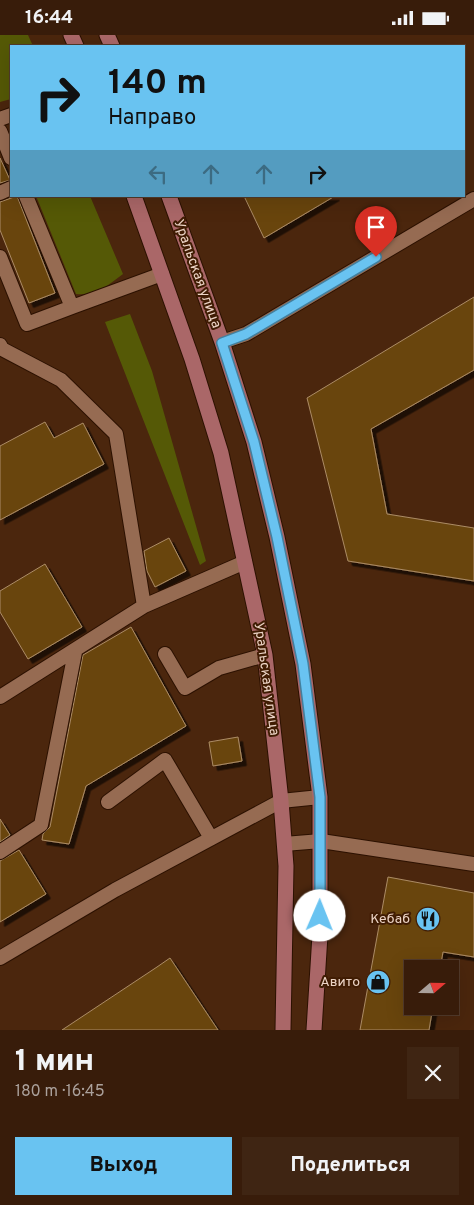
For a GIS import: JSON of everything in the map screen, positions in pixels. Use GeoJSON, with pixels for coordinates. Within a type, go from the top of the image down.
{"type":"FeatureCollection","features":[{"type":"Feature","properties":{"kind":"main road","name":"Уральская улица"},"geometry":{"type":"LineString","coordinates":[[134,197],[192,359],[221,453],[265,655],[286,866],[283,1030]]}},
{"type":"Feature","properties":{"kind":"main road","name":"Уральская улица"},"geometry":{"type":"LineString","coordinates":[[169,197],[222,343],[254,442],[277,537],[303,664],[320,797],[320,935],[314,1030]]}},
{"type":"Feature","properties":{"kind":"lane"},"geometry":{"type":"LineString","coordinates":[[0,131],[10,156]]}},
{"type":"Feature","properties":{"kind":"lane"},"geometry":{"type":"LineString","coordinates":[[26,197],[72,307]]}},
{"type":"Feature","properties":{"kind":"lane"},"geometry":{"type":"LineString","coordinates":[[222,343],[246,334],[474,199]]}},
{"type":"Feature","properties":{"kind":"lane"},"geometry":{"type":"LineString","coordinates":[[0,257],[27,324],[162,274]]}},
{"type":"Feature","properties":{"kind":"lane"},"geometry":{"type":"LineString","coordinates":[[0,345],[2,349],[61,380],[116,434],[144,606]]}},
{"type":"Feature","properties":{"kind":"lane"},"geometry":{"type":"LineString","coordinates":[[0,697],[75,652],[144,606],[245,562]]}},
{"type":"Feature","properties":{"kind":"lane"},"geometry":{"type":"LineString","coordinates":[[0,852],[41,825],[75,652]]}},
{"type":"Feature","properties":{"kind":"lane"},"geometry":{"type":"LineString","coordinates":[[164,653],[185,687],[219,668],[265,655]]}},
{"type":"Feature","properties":{"kind":"lane"},"geometry":{"type":"LineString","coordinates":[[108,802],[165,760],[211,838]]}},
{"type":"Feature","properties":{"kind":"lane"},"geometry":{"type":"LineString","coordinates":[[0,958],[115,890],[281,801],[320,797]]}},
{"type":"Feature","properties":{"kind":"lane"},"geometry":{"type":"LineString","coordinates":[[284,844],[321,841],[474,864]]}},
{"type":"Feature","properties":{"kind":"shaded area"},"geometry":{"type":"Polygon","coordinates":[[[0,35],[28,35],[33,45],[10,45],[10,99],[0,102],[0,35]]]}},
{"type":"Feature","properties":{"kind":"shaded area"},"geometry":{"type":"Polygon","coordinates":[[[36,197],[90,197],[123,274],[95,292],[76,294],[36,197]]]}},
{"type":"Feature","properties":{"kind":"shaded area"},"geometry":{"type":"Polygon","coordinates":[[[130,314],[152,371],[206,561],[200,565],[105,322],[130,314]]]}},
{"type":"Feature","properties":{"kind":"building"},"geometry":{"type":"Polygon","coordinates":[[[0,158],[10,180],[0,183],[0,158]]]}},
{"type":"Feature","properties":{"kind":"building"},"geometry":{"type":"Polygon","coordinates":[[[17,197],[55,293],[29,303],[0,230],[0,202],[17,197]]]}},
{"type":"Feature","properties":{"kind":"building"},"geometry":{"type":"Polygon","coordinates":[[[244,197],[333,197],[264,238],[244,197]]]}},
{"type":"Feature","properties":{"kind":"building"},"geometry":{"type":"Polygon","coordinates":[[[474,297],[474,370],[371,429],[387,514],[474,528],[474,581],[348,561],[307,398],[474,297]]]}},
{"type":"Feature","properties":{"kind":"building"},"geometry":{"type":"Polygon","coordinates":[[[45,422],[54,438],[83,423],[104,464],[0,520],[0,446],[45,422]]]}},
{"type":"Feature","properties":{"kind":"building"},"geometry":{"type":"Polygon","coordinates":[[[169,538],[186,571],[155,587],[147,571],[144,551],[169,538]]]}},
{"type":"Feature","properties":{"kind":"building"},"geometry":{"type":"Polygon","coordinates":[[[45,564],[82,627],[28,659],[0,612],[0,591],[45,564]]]}},
{"type":"Feature","properties":{"kind":"building"},"geometry":{"type":"Polygon","coordinates":[[[131,627],[186,726],[86,786],[69,844],[42,840],[43,834],[50,827],[83,655],[131,627]]]}},
{"type":"Feature","properties":{"kind":"building"},"geometry":{"type":"Polygon","coordinates":[[[238,737],[242,761],[213,766],[209,742],[238,737]]]}},
{"type":"Feature","properties":{"kind":"building"},"geometry":{"type":"Polygon","coordinates":[[[0,819],[10,835],[0,842],[0,819]]]}},
{"type":"Feature","properties":{"kind":"building"},"geometry":{"type":"Polygon","coordinates":[[[19,850],[46,894],[0,922],[0,861],[19,850]]]}},
{"type":"Feature","properties":{"kind":"building"},"geometry":{"type":"Polygon","coordinates":[[[388,877],[474,893],[474,957],[443,952],[442,960],[404,960],[404,1015],[432,1015],[429,1030],[360,1030],[388,877]]]}},
{"type":"Feature","properties":{"kind":"building"},"geometry":{"type":"Polygon","coordinates":[[[170,958],[218,1030],[62,1030],[157,967],[170,958]]]}},
{"type":"Feature","properties":{"kind":"place","name":"Кебаб"},"geometry":{"type":"Point","coordinates":[428,919]}},
{"type":"Feature","properties":{"kind":"place","name":"Авито"},"geometry":{"type":"Point","coordinates":[378,982]}},
{"type":"Feature","properties":{"kind":"route"},"geometry":{"type":"LineString","coordinates":[[320,916],[320,797],[303,664],[277,537],[254,442],[222,343],[246,334],[376,257]]}}]}
